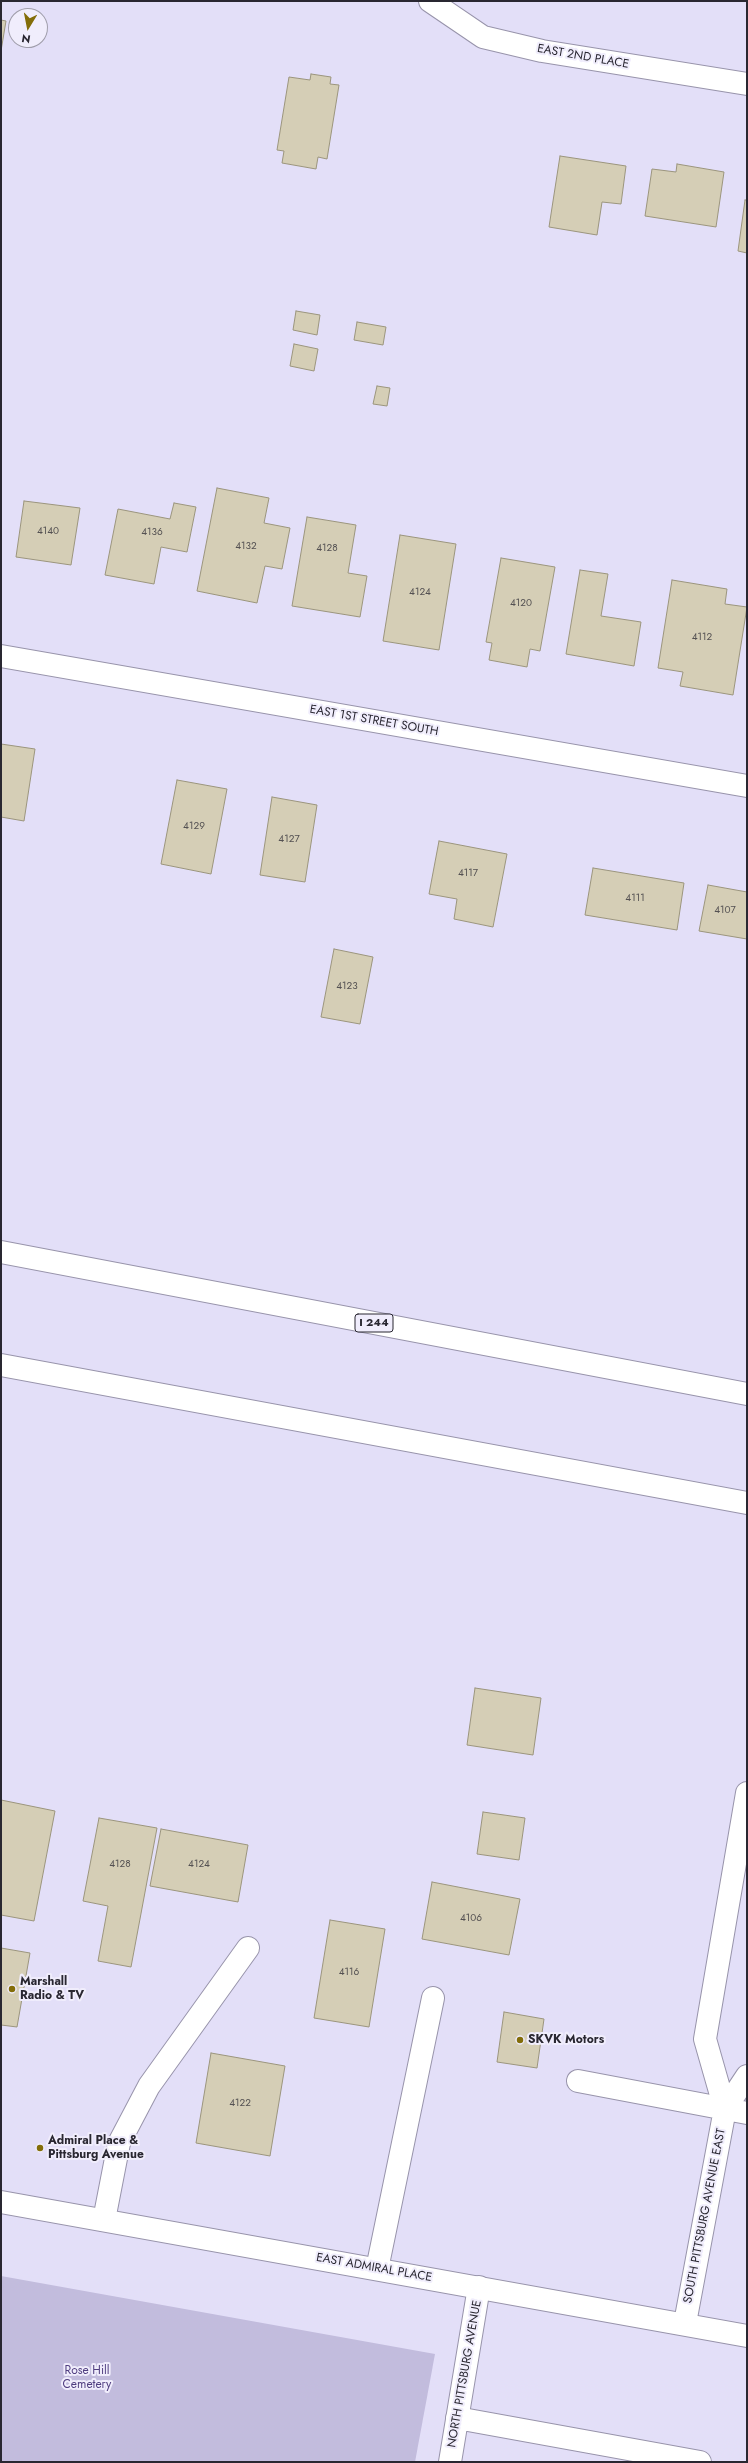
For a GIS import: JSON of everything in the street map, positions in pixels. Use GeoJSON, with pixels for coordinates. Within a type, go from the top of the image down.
{"type":"FeatureCollection","features":[{"type":"Feature","properties":{"kind":"main road","name":"EAST 2ND PLACE"},"geometry":{"type":"LineString","coordinates":[[432,2],[483,37],[542,50],[747,84]]}},
{"type":"Feature","properties":{"kind":"main road","name":"EAST 1ST STREET SOUTH"},"geometry":{"type":"LineString","coordinates":[[1,656],[747,786]]}},
{"type":"Feature","properties":{"kind":"main road","name":"I 244"},"geometry":{"type":"LineString","coordinates":[[1,1252],[747,1394]]}},
{"type":"Feature","properties":{"kind":"main road"},"geometry":{"type":"LineString","coordinates":[[1,1365],[747,1503]]}},
{"type":"Feature","properties":{"kind":"main road","name":"SOUTH PITTSBURG AVENUE EAST"},"geometry":{"type":"LineString","coordinates":[[725,2109],[705,2039],[747,1793]]}},
{"type":"Feature","properties":{"kind":"main road"},"geometry":{"type":"LineString","coordinates":[[104,2220],[118,2143],[149,2086],[248,1948]]}},
{"type":"Feature","properties":{"kind":"main road"},"geometry":{"type":"LineString","coordinates":[[377,2269],[433,1998]]}},
{"type":"Feature","properties":{"kind":"main road","name":"SOUTH PITTSBURG AVENUE EAST"},"geometry":{"type":"LineString","coordinates":[[685,2323],[725,2109],[747,2076]]}},
{"type":"Feature","properties":{"kind":"main road"},"geometry":{"type":"LineString","coordinates":[[578,2081],[747,2113]]}},
{"type":"Feature","properties":{"kind":"main road","name":"EAST ADMIRAL PLACE"},"geometry":{"type":"LineString","coordinates":[[1,2202],[685,2323],[747,2336]]}},
{"type":"Feature","properties":{"kind":"main road","name":"NORTH PITTSBURG AVENUE"},"geometry":{"type":"LineString","coordinates":[[450,2462],[479,2286]]}},
{"type":"Feature","properties":{"kind":"main road"},"geometry":{"type":"LineString","coordinates":[[457,2418],[700,2462]]}},
{"type":"Feature","properties":{"kind":"green space","name":"Rose Hill Cemetery"},"geometry":{"type":"Polygon","coordinates":[[[1,2276],[435,2354],[415,2462],[1,2462],[1,2276]]]}},
{"type":"Feature","properties":{"kind":"building"},"geometry":{"type":"Polygon","coordinates":[[[1,20],[6,21],[1,51],[1,20]]]}},
{"type":"Feature","properties":{"kind":"building"},"geometry":{"type":"Polygon","coordinates":[[[311,74],[331,77],[330,84],[339,85],[327,159],[318,157],[316,169],[282,163],[284,151],[277,150],[289,77],[310,80],[311,74]]]}},
{"type":"Feature","properties":{"kind":"building"},"geometry":{"type":"Polygon","coordinates":[[[560,156],[626,166],[621,204],[602,202],[597,235],[549,227],[560,156]]]}},
{"type":"Feature","properties":{"kind":"building"},"geometry":{"type":"Polygon","coordinates":[[[677,164],[724,172],[716,227],[645,216],[652,169],[676,172],[677,164]]]}},
{"type":"Feature","properties":{"kind":"building"},"geometry":{"type":"Polygon","coordinates":[[[745,200],[747,200],[747,253],[738,251],[745,200]]]}},
{"type":"Feature","properties":{"kind":"building"},"geometry":{"type":"Polygon","coordinates":[[[296,311],[320,315],[317,335],[293,330],[296,311]]]}},
{"type":"Feature","properties":{"kind":"building"},"geometry":{"type":"Polygon","coordinates":[[[357,322],[386,327],[383,345],[354,340],[357,322]]]}},
{"type":"Feature","properties":{"kind":"building"},"geometry":{"type":"Polygon","coordinates":[[[294,344],[318,349],[314,371],[290,366],[294,344]]]}},
{"type":"Feature","properties":{"kind":"building"},"geometry":{"type":"Polygon","coordinates":[[[377,386],[390,388],[387,406],[373,404],[377,386]]]}},
{"type":"Feature","properties":{"kind":"building"},"geometry":{"type":"Polygon","coordinates":[[[217,488],[269,498],[264,523],[290,528],[282,569],[265,566],[257,603],[197,591],[217,488]]]}},
{"type":"Feature","properties":{"kind":"building"},"geometry":{"type":"Polygon","coordinates":[[[24,501],[80,508],[71,565],[16,557],[24,501]]]}},
{"type":"Feature","properties":{"kind":"building"},"geometry":{"type":"Polygon","coordinates":[[[174,503],[196,507],[187,552],[161,547],[154,584],[105,575],[118,509],[170,519],[174,503]]]}},
{"type":"Feature","properties":{"kind":"building"},"geometry":{"type":"Polygon","coordinates":[[[307,517],[356,525],[348,573],[367,576],[360,617],[292,606],[307,517]]]}},
{"type":"Feature","properties":{"kind":"building"},"geometry":{"type":"Polygon","coordinates":[[[400,535],[456,544],[439,650],[383,641],[400,535]]]}},
{"type":"Feature","properties":{"kind":"building"},"geometry":{"type":"Polygon","coordinates":[[[501,558],[555,567],[540,651],[530,649],[527,667],[489,660],[492,643],[486,642],[501,558]]]}},
{"type":"Feature","properties":{"kind":"building"},"geometry":{"type":"Polygon","coordinates":[[[580,570],[608,574],[601,616],[641,622],[634,666],[566,654],[580,570]]]}},
{"type":"Feature","properties":{"kind":"building"},"geometry":{"type":"Polygon","coordinates":[[[672,580],[727,589],[725,604],[747,607],[733,695],[680,686],[683,672],[658,668],[672,580]]]}},
{"type":"Feature","properties":{"kind":"building"},"geometry":{"type":"Polygon","coordinates":[[[1,744],[35,749],[24,821],[1,817],[1,744]]]}},
{"type":"Feature","properties":{"kind":"building"},"geometry":{"type":"Polygon","coordinates":[[[177,780],[227,789],[211,874],[161,864],[177,780]]]}},
{"type":"Feature","properties":{"kind":"building"},"geometry":{"type":"Polygon","coordinates":[[[272,797],[317,805],[305,882],[260,875],[272,797]]]}},
{"type":"Feature","properties":{"kind":"building"},"geometry":{"type":"Polygon","coordinates":[[[439,841],[507,854],[493,927],[454,919],[457,899],[429,894],[439,841]]]}},
{"type":"Feature","properties":{"kind":"building"},"geometry":{"type":"Polygon","coordinates":[[[593,868],[684,883],[677,930],[585,915],[593,868]]]}},
{"type":"Feature","properties":{"kind":"building"},"geometry":{"type":"Polygon","coordinates":[[[708,885],[747,892],[747,939],[699,931],[708,885]]]}},
{"type":"Feature","properties":{"kind":"building"},"geometry":{"type":"Polygon","coordinates":[[[334,949],[373,957],[360,1024],[321,1017],[334,949]]]}},
{"type":"Feature","properties":{"kind":"building"},"geometry":{"type":"Polygon","coordinates":[[[475,1688],[541,1698],[533,1755],[467,1745],[475,1688]]]}},
{"type":"Feature","properties":{"kind":"building"},"geometry":{"type":"Polygon","coordinates":[[[1,1800],[55,1811],[34,1921],[1,1915],[1,1800]]]}},
{"type":"Feature","properties":{"kind":"building"},"geometry":{"type":"Polygon","coordinates":[[[483,1812],[525,1818],[519,1860],[477,1854],[483,1812]]]}},
{"type":"Feature","properties":{"kind":"building"},"geometry":{"type":"Polygon","coordinates":[[[99,1818],[157,1828],[131,1967],[98,1961],[108,1906],[83,1901],[99,1818]]]}},
{"type":"Feature","properties":{"kind":"building"},"geometry":{"type":"Polygon","coordinates":[[[161,1829],[248,1845],[238,1902],[150,1886],[161,1829]]]}},
{"type":"Feature","properties":{"kind":"building"},"geometry":{"type":"Polygon","coordinates":[[[432,1882],[520,1899],[509,1955],[422,1939],[432,1882]]]}},
{"type":"Feature","properties":{"kind":"building"},"geometry":{"type":"Polygon","coordinates":[[[330,1920],[385,1929],[369,2027],[314,2018],[330,1920]]]}},
{"type":"Feature","properties":{"kind":"building","name":"Marshall Radio & TV"},"geometry":{"type":"Polygon","coordinates":[[[1,1948],[30,1953],[17,2027],[1,2025],[1,1948]]]}},
{"type":"Feature","properties":{"kind":"building","name":"SKVK Motors"},"geometry":{"type":"Polygon","coordinates":[[[504,2012],[544,2019],[537,2068],[497,2062],[504,2012]]]}},
{"type":"Feature","properties":{"kind":"building"},"geometry":{"type":"Polygon","coordinates":[[[211,2053],[285,2066],[270,2156],[196,2143],[211,2053]]]}},
{"type":"Feature","properties":{"kind":"place","name":"Marshall Radio & TV"},"geometry":{"type":"Point","coordinates":[12,1989]}},
{"type":"Feature","properties":{"kind":"place","name":"SKVK Motors"},"geometry":{"type":"Point","coordinates":[520,2040]}},
{"type":"Feature","properties":{"kind":"place","name":"Admiral Place & Pittsburg Avenue"},"geometry":{"type":"Point","coordinates":[40,2148]}}]}
